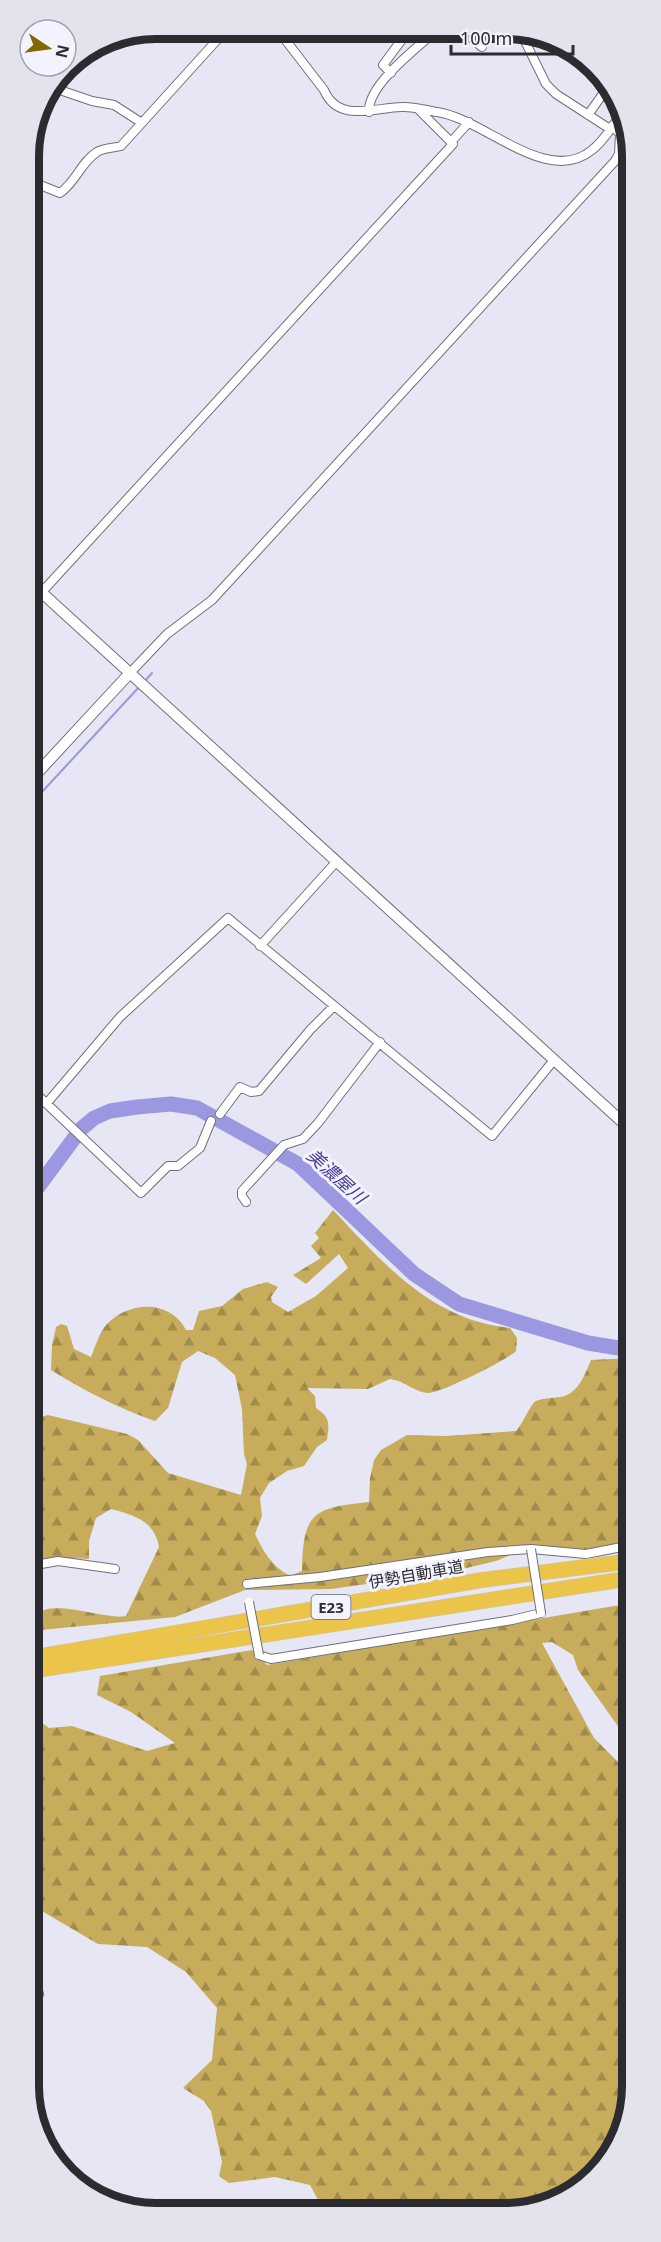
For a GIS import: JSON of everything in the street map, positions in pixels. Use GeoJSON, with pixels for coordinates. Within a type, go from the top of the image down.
{"type":"FeatureCollection","features":[{"type":"Feature","properties":{"kind":"highway","name":"伊勢自動車道"},"geometry":{"type":"LineString","coordinates":[[39,1656],[482,1580],[622,1562]]}},
{"type":"Feature","properties":{"kind":"highway","name":"E23"},"geometry":{"type":"LineString","coordinates":[[39,1670],[622,1580]]}},
{"type":"Feature","properties":{"kind":"street"},"geometry":{"type":"LineString","coordinates":[[39,184],[60,193],[74,182],[87,161],[98,151],[121,146],[218,39]]}},
{"type":"Feature","properties":{"kind":"street"},"geometry":{"type":"LineString","coordinates":[[285,39],[324,90],[328,100],[347,111],[369,112],[403,107],[446,114],[469,122],[537,158],[554,161],[585,155],[597,146],[617,120]]}},
{"type":"Feature","properties":{"kind":"street"},"geometry":{"type":"LineString","coordinates":[[391,73],[384,65],[403,39]]}},
{"type":"Feature","properties":{"kind":"street"},"geometry":{"type":"LineString","coordinates":[[369,112],[370,99],[391,73],[427,39]]}},
{"type":"Feature","properties":{"kind":"street"},"geometry":{"type":"LineString","coordinates":[[472,39],[482,47]]}},
{"type":"Feature","properties":{"kind":"street"},"geometry":{"type":"LineString","coordinates":[[39,771],[167,634],[212,600],[615,161],[619,154],[620,134],[588,115],[546,84],[525,41]]}},
{"type":"Feature","properties":{"kind":"street"},"geometry":{"type":"LineString","coordinates":[[60,90],[92,101],[114,105],[142,123]]}},
{"type":"Feature","properties":{"kind":"street"},"geometry":{"type":"LineString","coordinates":[[588,115],[603,93]]}},
{"type":"Feature","properties":{"kind":"street"},"geometry":{"type":"LineString","coordinates":[[419,110],[451,142]]}},
{"type":"Feature","properties":{"kind":"street"},"geometry":{"type":"LineString","coordinates":[[39,594],[453,144],[451,142],[469,122]]}},
{"type":"Feature","properties":{"kind":"street"},"geometry":{"type":"LineString","coordinates":[[41,592],[622,1122]]}},
{"type":"Feature","properties":{"kind":"street"},"geometry":{"type":"LineString","coordinates":[[260,946],[337,861]]}},
{"type":"Feature","properties":{"kind":"street"},"geometry":{"type":"LineString","coordinates":[[46,1103],[120,1017],[228,918],[492,1136],[554,1060]]}},
{"type":"Feature","properties":{"kind":"street"},"geometry":{"type":"LineString","coordinates":[[220,1114],[240,1087],[251,1092],[259,1091],[310,1030],[333,1007]]}},
{"type":"Feature","properties":{"kind":"street"},"geometry":{"type":"LineString","coordinates":[[246,1202],[242,1191],[284,1146],[303,1139],[318,1123],[380,1042]]}},
{"type":"Feature","properties":{"kind":"street"},"geometry":{"type":"LineString","coordinates":[[39,1096],[141,1193],[168,1166],[178,1166],[200,1148],[208,1123],[211,1121]]}},
{"type":"Feature","properties":{"kind":"street"},"geometry":{"type":"LineString","coordinates":[[248,1584],[320,1577],[488,1552],[531,1549],[586,1554],[622,1547]]}},
{"type":"Feature","properties":{"kind":"street"},"geometry":{"type":"LineString","coordinates":[[249,1602],[259,1655],[272,1659],[512,1620],[541,1613],[531,1549]]}},
{"type":"Feature","properties":{"kind":"street"},"geometry":{"type":"LineString","coordinates":[[39,1564],[58,1561],[116,1569]]}},
{"type":"Feature","properties":{"kind":"green space"},"geometry":{"type":"Polygon","coordinates":[[[333,1210],[391,1269],[433,1302],[482,1323],[510,1328],[517,1338],[516,1351],[474,1375],[436,1392],[419,1391],[390,1379],[368,1389],[307,1388],[315,1396],[316,1408],[327,1418],[327,1440],[317,1447],[304,1466],[287,1471],[269,1483],[260,1498],[262,1516],[255,1534],[273,1563],[290,1576],[302,1571],[305,1536],[315,1517],[335,1507],[369,1502],[370,1478],[374,1460],[381,1450],[407,1435],[446,1436],[516,1431],[536,1401],[560,1397],[572,1392],[583,1377],[591,1360],[622,1358],[622,1556],[616,1552],[535,1545],[496,1561],[445,1573],[331,1589],[245,1590],[175,1617],[39,1630],[39,1613],[54,1608],[126,1616],[159,1547],[153,1531],[142,1521],[111,1509],[96,1518],[89,1541],[89,1559],[54,1557],[39,1561],[39,1418],[48,1415],[127,1434],[138,1440],[168,1473],[241,1495],[247,1464],[244,1454],[242,1409],[235,1375],[215,1358],[198,1351],[182,1362],[168,1408],[155,1421],[102,1398],[51,1370],[52,1345],[56,1327],[61,1324],[67,1326],[74,1349],[91,1357],[107,1324],[116,1316],[138,1307],[150,1307],[171,1313],[186,1330],[193,1330],[199,1311],[222,1306],[243,1289],[267,1282],[278,1287],[271,1297],[272,1302],[288,1312],[316,1296],[348,1268],[339,1254],[306,1284],[293,1275],[321,1258],[311,1246],[319,1238],[315,1233],[333,1210]]]}},
{"type":"Feature","properties":{"kind":"green space"},"geometry":{"type":"Polygon","coordinates":[[[622,1605],[622,1732],[578,1670],[573,1655],[552,1642],[542,1643],[594,1738],[622,1766],[622,2094],[620,2109],[613,2131],[598,2157],[576,2179],[557,2191],[528,2201],[505,2203],[320,2203],[310,2185],[275,2177],[229,2183],[219,2176],[222,2162],[211,2111],[204,2101],[183,2088],[212,2060],[217,2008],[186,1972],[147,1947],[98,1944],[39,1909],[39,1721],[49,1728],[72,1726],[147,1751],[175,1743],[131,1712],[97,1695],[100,1676],[252,1650],[267,1665],[622,1605]]]}},
{"type":"Feature","properties":{"kind":"waterway"},"geometry":{"type":"LineString","coordinates":[[144,682],[152,673]]}},
{"type":"Feature","properties":{"kind":"waterway"},"geometry":{"type":"LineString","coordinates":[[39,795],[140,686]]}},
{"type":"Feature","properties":{"kind":"waterway","name":"美濃屋川"},"geometry":{"type":"LineString","coordinates":[[39,1186],[81,1129],[94,1118],[110,1111],[137,1107],[171,1104],[197,1108],[298,1164],[414,1274],[459,1304],[588,1343],[622,1349]]}}]}
